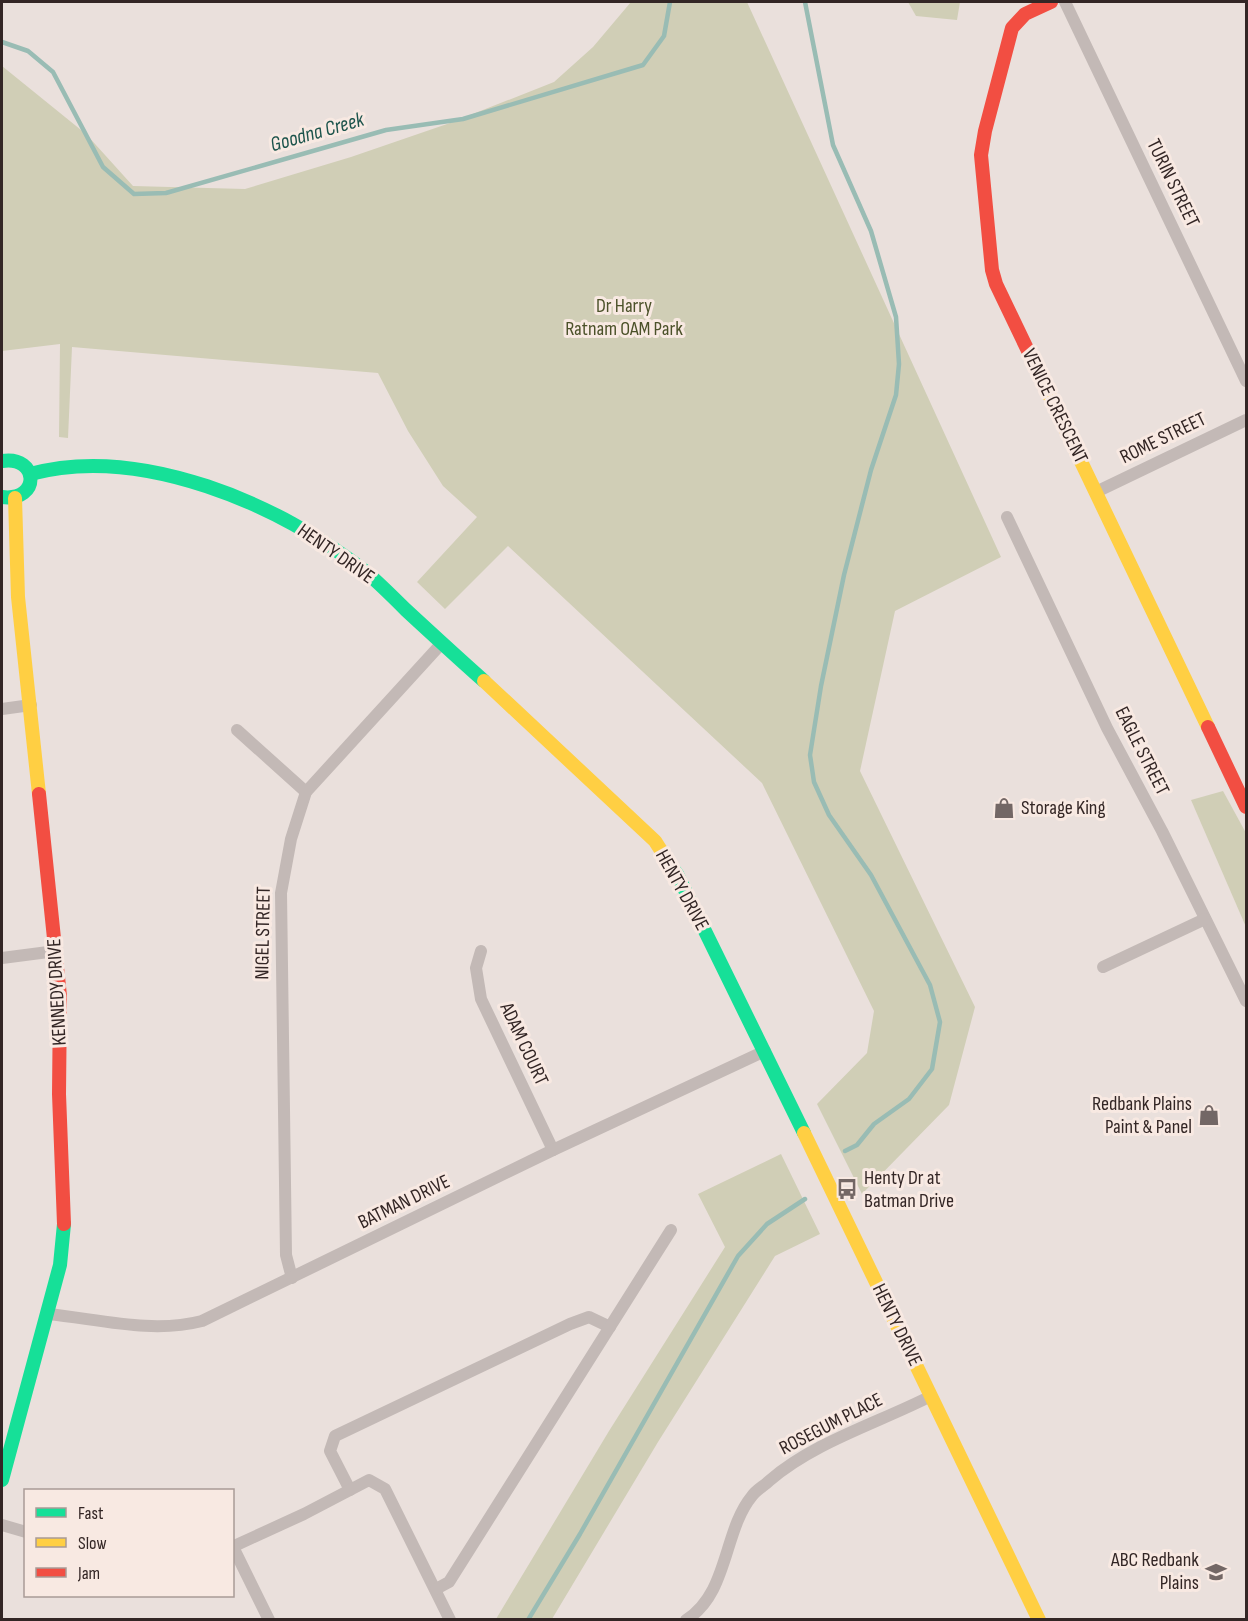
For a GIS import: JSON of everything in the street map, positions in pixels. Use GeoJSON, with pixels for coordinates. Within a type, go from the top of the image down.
{"type":"FeatureCollection","features":[{"type":"Feature","properties":{"kind":"street","name":"VENICE CRESCENT"},"geometry":{"type":"LineString","coordinates":[[1051,2],[1025,15],[1012,28],[985,131],[981,155],[992,270],[996,284],[1246,807]]}},
{"type":"Feature","properties":{"kind":"street","name":"TURIN STREET"},"geometry":{"type":"LineString","coordinates":[[1065,2],[1246,381]]}},
{"type":"Feature","properties":{"kind":"street","name":"ROME STREET"},"geometry":{"type":"LineString","coordinates":[[1096,492],[1246,420]]}},
{"type":"Feature","properties":{"kind":"street"},"geometry":{"type":"LineString","coordinates":[[2,461],[10,459],[20,461],[30,474],[28,489],[8,497]]}},
{"type":"Feature","properties":{"kind":"street","name":"HENTY DRIVE"},"geometry":{"type":"LineString","coordinates":[[30,474],[65,466],[125,468],[220,491],[280,516],[338,550],[367,573],[655,841],[677,874],[765,1051],[1039,1620]]}},
{"type":"Feature","properties":{"kind":"street","name":"KENNEDY DRIVE"},"geometry":{"type":"LineString","coordinates":[[2,1480],[60,1265],[64,1222],[59,1094],[60,996],[8,497]]}},
{"type":"Feature","properties":{"kind":"street","name":"EAGLE STREET"},"geometry":{"type":"LineString","coordinates":[[1007,517],[1107,728],[1162,831],[1246,1001]]}},
{"type":"Feature","properties":{"kind":"street","name":"NIGEL STREET"},"geometry":{"type":"LineString","coordinates":[[292,1278],[286,1255],[281,893],[291,839],[306,792],[442,643]]}},
{"type":"Feature","properties":{"kind":"street"},"geometry":{"type":"LineString","coordinates":[[2,709],[31,705]]}},
{"type":"Feature","properties":{"kind":"street"},"geometry":{"type":"LineString","coordinates":[[237,730],[306,792]]}},
{"type":"Feature","properties":{"kind":"street"},"geometry":{"type":"LineString","coordinates":[[1102,967],[1205,919]]}},
{"type":"Feature","properties":{"kind":"street"},"geometry":{"type":"LineString","coordinates":[[2,957],[56,951]]}},
{"type":"Feature","properties":{"kind":"street","name":"ADAM COURT"},"geometry":{"type":"LineString","coordinates":[[481,951],[476,968],[481,999],[553,1150]]}},
{"type":"Feature","properties":{"kind":"street","name":"BATMAN DRIVE"},"geometry":{"type":"LineString","coordinates":[[48,1314],[157,1326],[188,1324],[216,1315],[553,1150],[765,1051]]}},
{"type":"Feature","properties":{"kind":"street"},"geometry":{"type":"LineString","coordinates":[[436,1589],[449,1582],[671,1230]]}},
{"type":"Feature","properties":{"kind":"street"},"geometry":{"type":"LineString","coordinates":[[350,1490],[330,1450],[335,1436],[570,1324],[590,1317],[610,1327]]}},
{"type":"Feature","properties":{"kind":"street","name":"ROSEGUM PLACE"},"geometry":{"type":"LineString","coordinates":[[686,1620],[707,1599],[726,1561],[737,1522],[752,1496],[800,1458],[931,1396]]}},
{"type":"Feature","properties":{"kind":"street"},"geometry":{"type":"LineString","coordinates":[[234,1547],[369,1480],[386,1489],[450,1620]]}},
{"type":"Feature","properties":{"kind":"street"},"geometry":{"type":"LineString","coordinates":[[2,1525],[24,1531]]}},
{"type":"Feature","properties":{"kind":"street"},"geometry":{"type":"LineString","coordinates":[[234,1549],[268,1620]]}},
{"type":"Feature","properties":{"kind":"green space","name":"Dr Harry Ratnam OAM Park"},"geometry":{"type":"Polygon","coordinates":[[[631,2],[747,2],[1001,557],[895,611],[860,771],[975,1007],[949,1105],[862,1194],[817,1104],[867,1053],[874,1011],[762,783],[508,546],[445,609],[417,582],[477,517],[443,486],[408,431],[378,373],[72,347],[68,438],[59,437],[60,344],[2,351],[2,66],[86,134],[133,186],[245,189],[351,157],[450,123],[554,82],[593,47],[631,2]]]}},
{"type":"Feature","properties":{"kind":"green space"},"geometry":{"type":"Polygon","coordinates":[[[908,2],[960,2],[957,20],[916,16],[908,2]]]}},
{"type":"Feature","properties":{"kind":"green space"},"geometry":{"type":"Polygon","coordinates":[[[1223,791],[1246,833],[1246,927],[1191,800],[1223,791]]]}},
{"type":"Feature","properties":{"kind":"green space"},"geometry":{"type":"Polygon","coordinates":[[[781,1154],[820,1234],[775,1256],[658,1442],[552,1619],[496,1619],[609,1431],[725,1247],[698,1194],[781,1154]]]}},
{"type":"Feature","properties":{"kind":"waterway","name":"Goodna Creek"},"geometry":{"type":"LineString","coordinates":[[2,42],[28,51],[53,72],[103,167],[134,194],[166,193],[386,130],[463,119],[643,65],[664,36],[670,2]]}},
{"type":"Feature","properties":{"kind":"waterway"},"geometry":{"type":"LineString","coordinates":[[805,2],[833,145],[871,231],[896,317],[899,364],[896,395],[871,470],[844,575],[821,686],[810,755],[814,782],[829,815],[871,875],[930,985],[940,1022],[932,1069],[909,1099],[874,1124],[857,1145],[845,1151]]}},
{"type":"Feature","properties":{"kind":"waterway"},"geometry":{"type":"LineString","coordinates":[[528,1620],[580,1534],[738,1256],[767,1224],[805,1199]]}},
{"type":"Feature","properties":{"kind":"traffic: fast"},"geometry":{"type":"LineString","coordinates":[[2,461],[14,461],[23,465],[29,471],[30,479],[29,486],[24,493],[15,497],[2,497]]}},
{"type":"Feature","properties":{"kind":"traffic: fast"},"geometry":{"type":"LineString","coordinates":[[30,474],[72,467],[117,467],[162,474],[207,486],[251,503],[293,524],[366,572],[484,681]]}},
{"type":"Feature","properties":{"kind":"traffic: fast"},"geometry":{"type":"LineString","coordinates":[[669,863],[677,874],[804,1133]]}},
{"type":"Feature","properties":{"kind":"traffic: fast"},"geometry":{"type":"LineString","coordinates":[[2,1480],[60,1265],[64,1224]]}},
{"type":"Feature","properties":{"kind":"traffic: slow"},"geometry":{"type":"LineString","coordinates":[[1031,357],[1208,727]]}},
{"type":"Feature","properties":{"kind":"traffic: slow"},"geometry":{"type":"LineString","coordinates":[[15,498],[18,597],[39,794]]}},
{"type":"Feature","properties":{"kind":"traffic: slow"},"geometry":{"type":"LineString","coordinates":[[484,681],[655,841],[669,863]]}},
{"type":"Feature","properties":{"kind":"traffic: slow"},"geometry":{"type":"LineString","coordinates":[[804,1133],[1039,1620]]}},
{"type":"Feature","properties":{"kind":"traffic: jam"},"geometry":{"type":"LineString","coordinates":[[1031,357],[996,284],[992,270],[981,155],[985,131],[1012,28],[1025,14],[1051,2]]}},
{"type":"Feature","properties":{"kind":"traffic: jam"},"geometry":{"type":"LineString","coordinates":[[1208,727],[1246,807]]}},
{"type":"Feature","properties":{"kind":"traffic: jam"},"geometry":{"type":"LineString","coordinates":[[39,794],[60,996],[59,1094],[64,1224]]}},
{"type":"Feature","properties":{"kind":"place","name":"Storage King"},"geometry":{"type":"Point","coordinates":[1004,808]}},
{"type":"Feature","properties":{"kind":"place","name":"Redbank Plains Paint & Panel"},"geometry":{"type":"Point","coordinates":[1209,1115]}},
{"type":"Feature","properties":{"kind":"place","name":"Henty Dr at Batman Drive"},"geometry":{"type":"Point","coordinates":[847,1189]}},
{"type":"Feature","properties":{"kind":"place","name":"ABC Redbank Plains"},"geometry":{"type":"Point","coordinates":[1216,1572]}}]}
